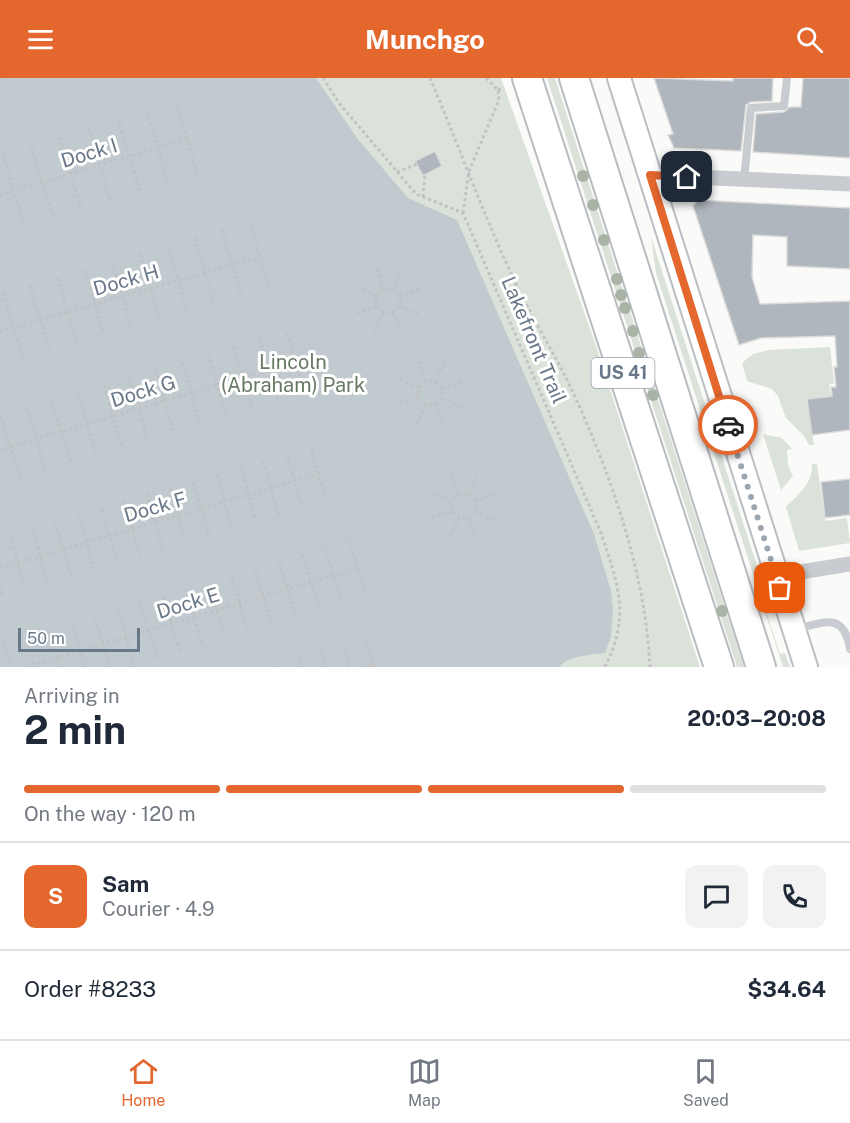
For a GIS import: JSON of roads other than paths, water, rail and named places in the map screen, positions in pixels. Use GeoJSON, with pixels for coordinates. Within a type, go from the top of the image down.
{"type":"FeatureCollection","features":[{"type":"Feature","properties":{"kind":"highway","name":"US 41"},"geometry":{"type":"LineString","coordinates":[[574,78],[762,667]]}},
{"type":"Feature","properties":{"kind":"highway","name":"US 41"},"geometry":{"type":"LineString","coordinates":[[515,83],[719,667]]}},
{"type":"Feature","properties":{"kind":"main road"},"geometry":{"type":"LineString","coordinates":[[618,78],[806,667]]}},
{"type":"Feature","properties":{"kind":"street"},"geometry":{"type":"LineString","coordinates":[[650,175],[850,184]]}},
{"type":"Feature","properties":{"kind":"street"},"geometry":{"type":"LineString","coordinates":[[776,576],[850,564]]}},
{"type":"Feature","properties":{"kind":"lane"},"geometry":{"type":"LineString","coordinates":[[744,180],[751,108],[784,106],[787,78]]}},
{"type":"Feature","properties":{"kind":"lane"},"geometry":{"type":"LineString","coordinates":[[794,630],[822,623],[837,623],[846,632],[850,649]]}},
{"type":"Feature","properties":{"kind":"park label","name":"Lincoln (Abraham) Park"},"geometry":{"type":"Point","coordinates":[293,374]}}]}
